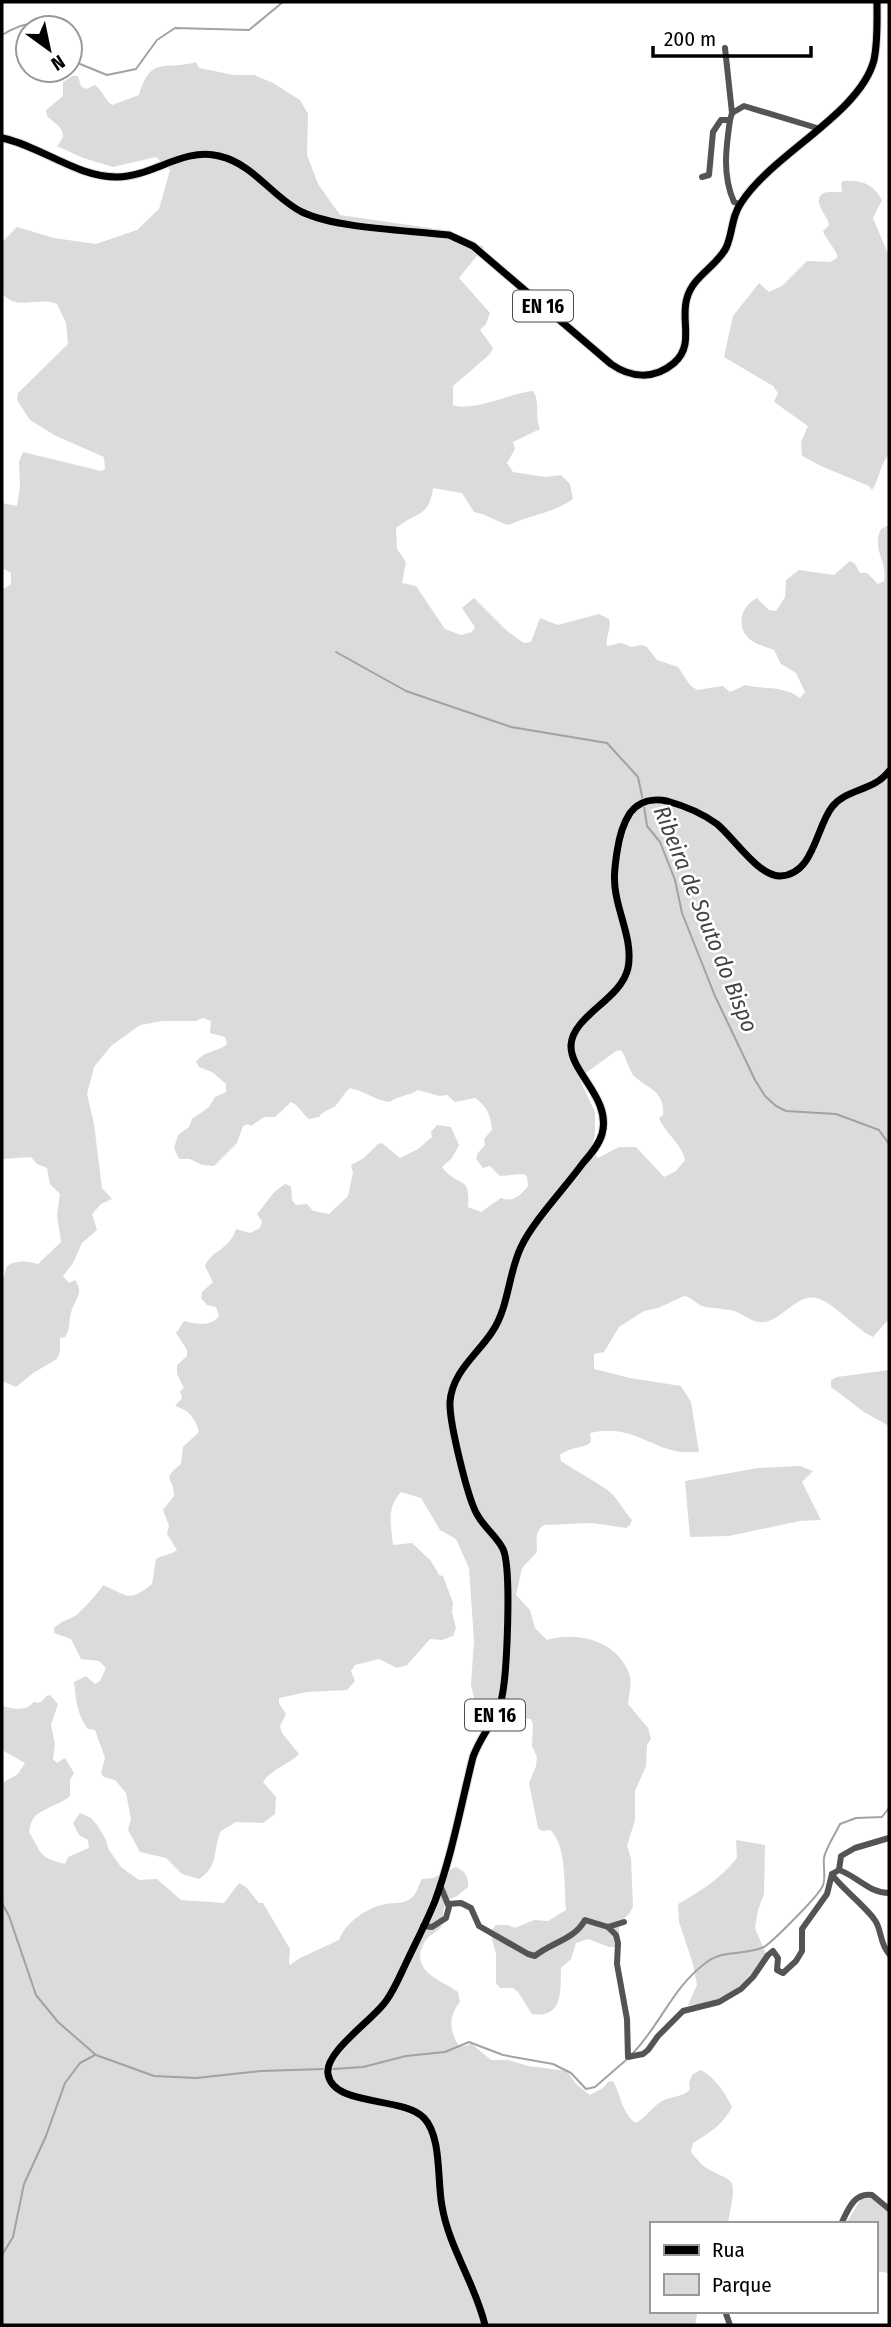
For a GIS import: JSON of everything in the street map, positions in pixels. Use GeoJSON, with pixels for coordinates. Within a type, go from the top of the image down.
{"type":"FeatureCollection","features":[{"type":"Feature","properties":{"kind":"main road","name":"EN 16"},"geometry":{"type":"LineString","coordinates":[[2,138],[68,165],[116,177],[139,173],[185,157],[216,155],[247,169],[286,201],[310,215],[345,223],[449,235],[461,239],[473,246],[611,365],[638,377],[664,370],[678,358],[687,337],[686,300],[690,289],[726,248],[733,217],[740,204],[768,173],[851,99],[864,84],[873,61],[877,37],[877,2]]}},
{"type":"Feature","properties":{"kind":"main road","name":"EN 16"},"geometry":{"type":"LineString","coordinates":[[485,2325],[481,2309],[446,2229],[438,2185],[437,2150],[430,2125],[423,2117],[405,2107],[343,2092],[330,2081],[327,2072],[328,2062],[334,2053],[374,2017],[387,2000],[423,1926],[440,1885],[473,1757],[500,1702],[504,1678],[508,1586],[504,1550],[477,1515],[468,1497],[450,1404],[454,1384],[466,1363],[498,1322],[521,1247],[593,1150],[603,1131],[598,1100],[574,1058],[571,1043],[580,1026],[616,991],[628,967],[628,939],[614,879],[623,826],[638,804],[648,800],[661,800],[705,816],[720,827],[761,868],[779,876],[791,873],[804,864],[832,806],[843,797],[871,787],[889,771]]}},
{"type":"Feature","properties":{"kind":"street"},"geometry":{"type":"LineString","coordinates":[[725,48],[731,116],[726,147],[727,187],[734,202],[740,204]]}},
{"type":"Feature","properties":{"kind":"street"},"geometry":{"type":"LineString","coordinates":[[702,177],[709,175],[715,127],[721,120],[744,106],[817,128]]}},
{"type":"Feature","properties":{"kind":"street"},"geometry":{"type":"LineString","coordinates":[[712,143],[726,147]]}},
{"type":"Feature","properties":{"kind":"street"},"geometry":{"type":"LineString","coordinates":[[448,1904],[461,1903],[471,1908],[479,1926],[535,1956],[572,1936],[585,1920],[608,1927],[616,1935],[618,1943],[617,1964],[627,2019],[628,2057],[643,2054],[683,2011],[719,2002],[741,1989],[773,1951],[778,1958],[777,1970],[783,1973],[802,1951],[802,1929],[827,1894],[841,1856],[855,1847],[889,1838]]}},
{"type":"Feature","properties":{"kind":"street"},"geometry":{"type":"LineString","coordinates":[[836,1872],[851,1874],[873,1890],[889,1892]]}},
{"type":"Feature","properties":{"kind":"street"},"geometry":{"type":"LineString","coordinates":[[836,1872],[835,1880],[876,1920],[883,1948],[889,1954]]}},
{"type":"Feature","properties":{"kind":"street"},"geometry":{"type":"LineString","coordinates":[[423,1926],[432,1927],[446,1917],[448,1904],[440,1885]]}},
{"type":"Feature","properties":{"kind":"street"},"geometry":{"type":"LineString","coordinates":[[608,1927],[624,1922]]}},
{"type":"Feature","properties":{"kind":"street"},"geometry":{"type":"LineString","coordinates":[[842,2222],[860,2195],[873,2195],[889,2209]]}},
{"type":"Feature","properties":{"kind":"green space"},"geometry":{"type":"Polygon","coordinates":[[[196,62],[199,68],[234,75],[254,75],[300,100],[308,114],[307,155],[318,184],[340,215],[443,230],[484,247],[459,278],[490,313],[486,324],[480,330],[493,348],[490,354],[453,386],[453,405],[471,406],[533,391],[537,400],[540,429],[513,442],[515,449],[507,463],[513,472],[545,477],[561,475],[570,484],[573,499],[558,508],[508,525],[474,512],[462,493],[433,488],[425,509],[396,528],[397,549],[406,562],[402,583],[416,586],[445,629],[461,635],[472,632],[475,627],[462,608],[474,598],[507,631],[524,643],[531,642],[540,618],[558,625],[599,614],[609,619],[607,646],[621,643],[632,647],[647,647],[657,660],[678,667],[690,685],[697,690],[723,686],[730,692],[745,685],[780,689],[800,698],[805,692],[796,673],[781,664],[774,650],[754,642],[747,636],[742,624],[743,612],[757,598],[769,610],[776,611],[785,597],[786,580],[799,570],[834,575],[850,561],[860,573],[867,573],[878,584],[884,581],[878,536],[881,529],[889,525],[889,1319],[873,1337],[823,1300],[816,1298],[803,1299],[777,1317],[760,1322],[734,1311],[702,1306],[684,1296],[658,1308],[644,1311],[619,1327],[604,1352],[594,1354],[594,1369],[681,1386],[691,1402],[699,1452],[674,1451],[623,1432],[590,1433],[591,1442],[560,1455],[561,1461],[610,1492],[632,1520],[630,1525],[626,1528],[592,1523],[544,1525],[537,1533],[537,1552],[522,1568],[516,1595],[530,1610],[535,1628],[547,1640],[570,1637],[594,1640],[614,1652],[622,1660],[629,1675],[628,1704],[648,1728],[651,1739],[647,1745],[646,1766],[635,1791],[635,1820],[627,1846],[631,1858],[633,1906],[630,1913],[619,1923],[619,1937],[615,1947],[588,1939],[576,1943],[571,1959],[561,1968],[560,1993],[555,2007],[543,2014],[532,2014],[518,1992],[513,1988],[500,1988],[496,1983],[496,1954],[490,1932],[496,1925],[515,1928],[534,1920],[548,1921],[566,1910],[564,1867],[559,1845],[550,1830],[542,1831],[538,1828],[529,1783],[537,1757],[532,1746],[533,1725],[531,1719],[495,1716],[481,1709],[474,1698],[471,1685],[474,1641],[469,1568],[456,1539],[440,1530],[421,1498],[401,1492],[396,1498],[391,1511],[393,1545],[412,1543],[431,1561],[439,1575],[443,1576],[453,1603],[456,1628],[453,1636],[442,1640],[430,1639],[407,1665],[397,1668],[379,1659],[355,1665],[351,1671],[355,1681],[347,1690],[307,1692],[279,1698],[286,1714],[280,1726],[282,1733],[299,1754],[263,1782],[276,1797],[275,1814],[263,1823],[236,1822],[221,1831],[213,1863],[199,1879],[182,1874],[166,1858],[140,1852],[128,1830],[131,1819],[126,1793],[115,1780],[104,1777],[101,1773],[105,1758],[95,1730],[88,1729],[84,1724],[76,1701],[74,1682],[86,1676],[95,1684],[100,1681],[106,1668],[99,1661],[81,1659],[71,1639],[54,1633],[54,1628],[78,1614],[103,1585],[128,1596],[144,1590],[152,1584],[156,1559],[177,1550],[167,1534],[169,1526],[163,1510],[174,1496],[170,1476],[181,1464],[183,1447],[199,1432],[191,1415],[175,1406],[182,1398],[180,1391],[184,1388],[177,1374],[177,1365],[187,1356],[187,1350],[176,1333],[184,1321],[208,1323],[219,1316],[216,1307],[207,1305],[201,1298],[202,1292],[213,1282],[205,1266],[208,1260],[229,1242],[236,1229],[250,1233],[260,1228],[262,1222],[257,1214],[285,1184],[291,1186],[292,1200],[296,1205],[307,1204],[313,1211],[329,1214],[348,1196],[353,1173],[351,1165],[382,1143],[400,1158],[418,1149],[432,1137],[431,1132],[437,1125],[451,1127],[459,1145],[452,1158],[442,1167],[465,1185],[468,1207],[481,1212],[501,1198],[509,1200],[516,1197],[528,1186],[527,1176],[500,1176],[490,1166],[483,1168],[476,1159],[485,1145],[484,1139],[492,1130],[483,1104],[475,1098],[455,1102],[447,1095],[439,1096],[418,1090],[390,1102],[350,1088],[334,1107],[319,1117],[309,1119],[291,1102],[275,1117],[264,1117],[251,1126],[243,1126],[237,1143],[214,1166],[202,1165],[190,1159],[179,1159],[174,1148],[178,1135],[189,1127],[192,1119],[209,1107],[215,1097],[226,1092],[226,1084],[212,1072],[199,1067],[196,1062],[227,1044],[225,1037],[210,1033],[211,1021],[203,1018],[196,1021],[163,1021],[140,1025],[111,1046],[94,1067],[87,1094],[94,1124],[102,1188],[112,1199],[101,1204],[92,1214],[97,1230],[82,1243],[73,1263],[63,1276],[69,1283],[75,1280],[79,1289],[68,1331],[65,1337],[60,1338],[60,1352],[57,1359],[16,1387],[2,1381],[2,1283],[7,1266],[22,1262],[38,1264],[61,1242],[57,1215],[60,1194],[50,1184],[47,1168],[37,1164],[31,1157],[2,1159],[2,590],[11,584],[11,573],[2,568],[2,503],[17,506],[20,487],[19,462],[23,452],[101,471],[105,469],[104,457],[56,436],[30,420],[17,400],[18,393],[68,344],[66,323],[57,304],[14,302],[2,293],[2,242],[17,227],[54,238],[96,244],[137,230],[159,209],[170,170],[156,157],[113,167],[83,158],[57,146],[63,133],[47,116],[46,110],[63,96],[63,84],[80,84],[86,89],[95,85],[112,105],[139,95],[149,74],[161,66],[196,62]],[[621,1050],[579,1078],[595,1112],[595,1134],[591,1149],[598,1158],[619,1147],[636,1147],[664,1177],[676,1171],[685,1160],[659,1118],[663,1115],[663,1107],[658,1096],[630,1070],[621,1050]]]}},
{"type":"Feature","properties":{"kind":"green space"},"geometry":{"type":"Polygon","coordinates":[[[843,181],[866,184],[875,190],[882,200],[873,218],[889,256],[889,454],[872,490],[869,486],[802,456],[801,442],[808,426],[774,402],[778,393],[773,386],[724,357],[733,316],[759,283],[769,292],[782,286],[807,261],[830,262],[837,258],[823,231],[829,225],[819,200],[824,193],[842,192],[843,181]]]}},
{"type":"Feature","properties":{"kind":"green space"},"geometry":{"type":"Polygon","coordinates":[[[889,1370],[889,1426],[864,1412],[831,1387],[831,1380],[837,1377],[889,1370]]]}},
{"type":"Feature","properties":{"kind":"green space"},"geometry":{"type":"Polygon","coordinates":[[[800,1466],[813,1471],[802,1482],[821,1520],[800,1521],[729,1536],[690,1537],[685,1481],[758,1468],[800,1466]]]}},
{"type":"Feature","properties":{"kind":"green space"},"geometry":{"type":"Polygon","coordinates":[[[50,1695],[58,1704],[51,1725],[55,1744],[53,1759],[57,1763],[65,1758],[74,1773],[70,1780],[70,1796],[38,1814],[31,1823],[29,1832],[45,1857],[65,1864],[68,1857],[89,1848],[88,1840],[79,1835],[73,1823],[80,1813],[91,1818],[97,1825],[121,1867],[139,1880],[157,1879],[181,1900],[224,1903],[239,1883],[246,1887],[259,1903],[263,1903],[290,1949],[290,1965],[339,1940],[351,1922],[364,1913],[378,1906],[408,1900],[415,1894],[422,1879],[433,1878],[456,1867],[466,1875],[468,1887],[445,1901],[441,1927],[425,1941],[420,1953],[424,1968],[458,1992],[460,2002],[453,2013],[451,2024],[460,2047],[472,2044],[491,2060],[508,2060],[528,2066],[567,2071],[576,2084],[590,2095],[613,2081],[625,2109],[636,2123],[660,2102],[688,2092],[693,2074],[701,2070],[715,2081],[732,2107],[720,2124],[693,2143],[691,2152],[705,2167],[727,2178],[732,2184],[733,2197],[728,2222],[650,2222],[650,2313],[698,2313],[695,2325],[2,2325],[2,1783],[18,1774],[25,1763],[2,1750],[2,1706],[23,1708],[34,1702],[41,1702],[50,1695]]]}},
{"type":"Feature","properties":{"kind":"green space"},"geometry":{"type":"Polygon","coordinates":[[[736,1840],[765,1845],[764,1894],[755,1928],[766,1954],[743,1983],[724,1997],[688,2005],[697,1985],[679,1922],[678,1904],[710,1884],[730,1866],[737,1858],[736,1840]]]}},
{"type":"Feature","properties":{"kind":"green space"},"geometry":{"type":"Polygon","coordinates":[[[868,2196],[889,2212],[889,2273],[877,2271],[877,2222],[847,2222],[861,2199],[868,2196]]]}},
{"type":"Feature","properties":{"kind":"waterway"},"geometry":{"type":"LineString","coordinates":[[84,66],[107,75],[136,69],[157,40],[175,28],[249,30],[283,2]]}},
{"type":"Feature","properties":{"kind":"waterway"},"geometry":{"type":"LineString","coordinates":[[2,35],[14,29]]}},
{"type":"Feature","properties":{"kind":"waterway","name":"Ribeira de Souto do Bispo"},"geometry":{"type":"LineString","coordinates":[[336,652],[406,691],[511,727],[607,743],[638,777],[643,801]]}},
{"type":"Feature","properties":{"kind":"waterway","name":"Ribeira de Souto do Bispo"},"geometry":{"type":"LineString","coordinates":[[644,806],[647,826],[660,842],[675,880],[682,913],[715,996],[765,1096],[786,1111],[836,1114],[879,1130],[889,1144]]}},
{"type":"Feature","properties":{"kind":"waterway"},"geometry":{"type":"LineString","coordinates":[[632,2054],[695,1972],[721,1955],[764,1947],[806,1907],[823,1885],[825,1854],[840,1824],[856,1818],[882,1817],[889,1808]]}},
{"type":"Feature","properties":{"kind":"waterway"},"geometry":{"type":"LineString","coordinates":[[2,1903],[36,1995],[58,2022],[96,2055],[154,2076],[196,2078],[261,2071],[324,2069]]}},
{"type":"Feature","properties":{"kind":"waterway"},"geometry":{"type":"LineString","coordinates":[[333,2069],[363,2067],[406,2056],[445,2052],[469,2042],[503,2055],[553,2064],[571,2073],[586,2089],[595,2087],[626,2060]]}},
{"type":"Feature","properties":{"kind":"waterway"},"geometry":{"type":"LineString","coordinates":[[2,2255],[13,2237],[24,2184],[46,2136],[65,2083],[80,2063],[95,2055]]}}]}
